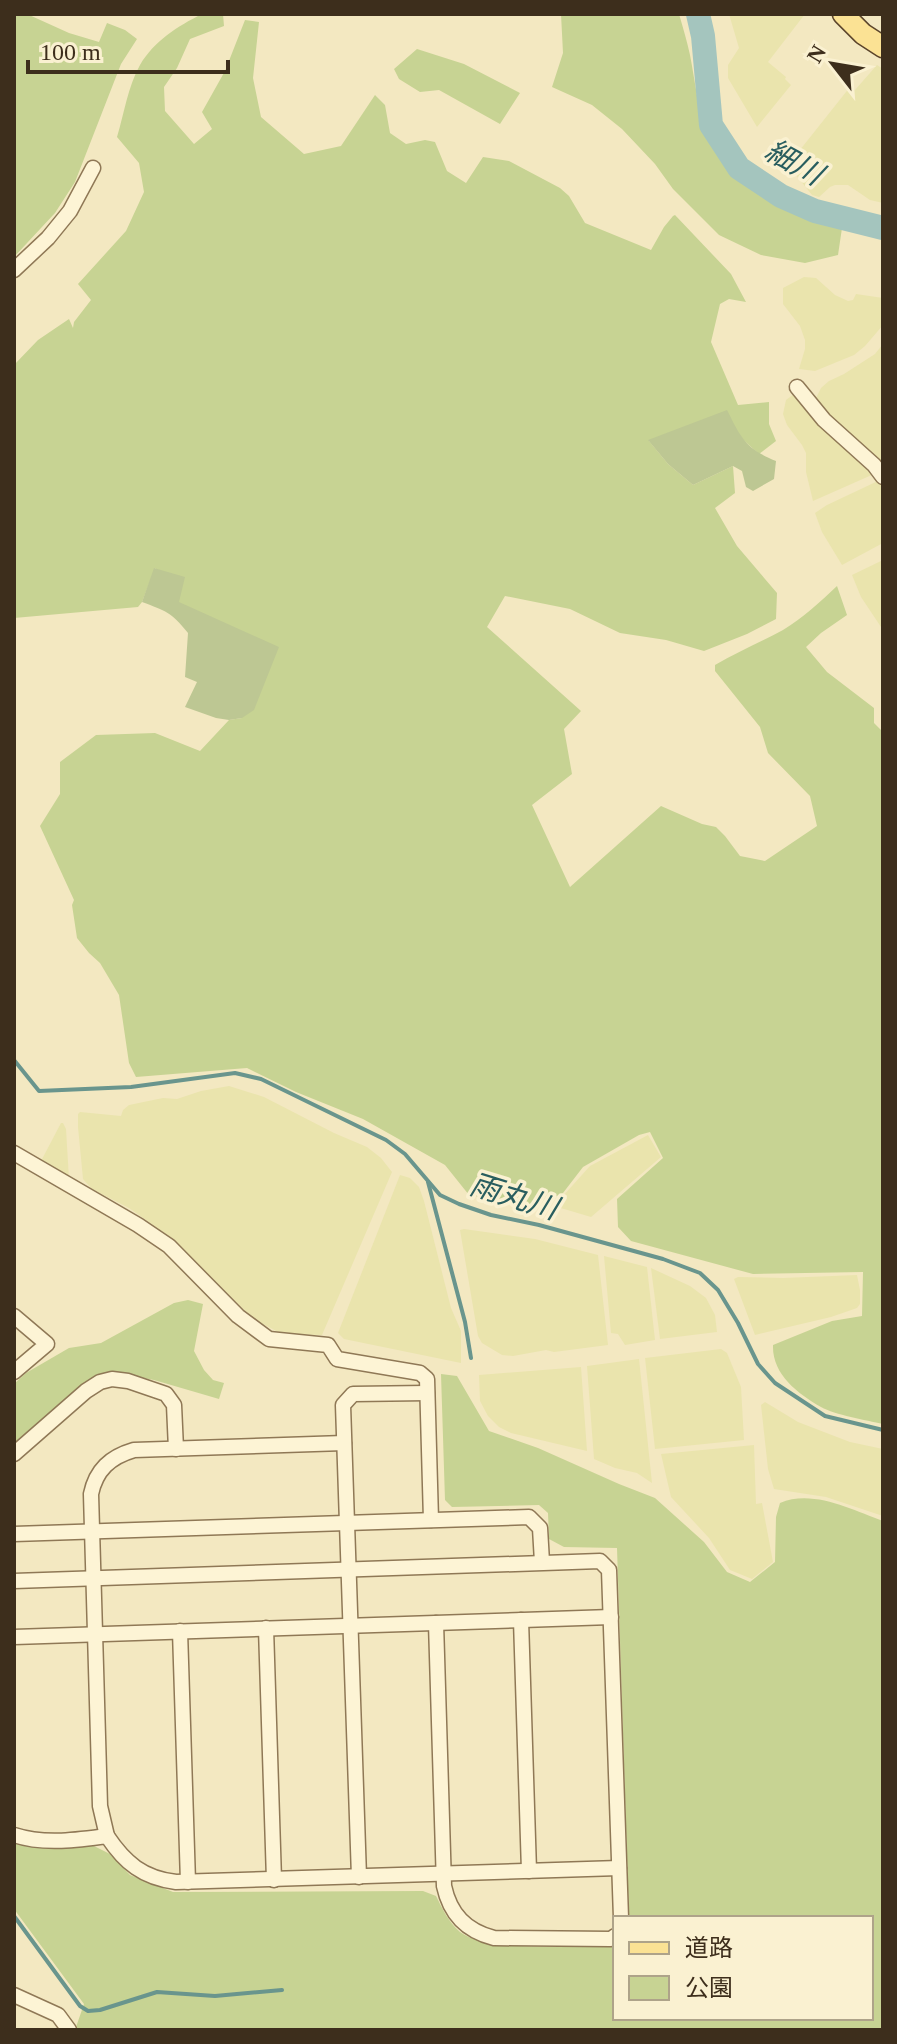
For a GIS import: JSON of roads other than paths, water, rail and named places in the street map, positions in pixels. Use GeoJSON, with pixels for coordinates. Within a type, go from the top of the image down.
{"type":"FeatureCollection","features":[{"type":"Feature","properties":{"kind":"main road"},"geometry":{"type":"LineString","coordinates":[[843,14],[863,34],[883,47]]}},
{"type":"Feature","properties":{"kind":"street"},"geometry":{"type":"LineString","coordinates":[[14,270],[48,238],[70,211],[93,168]]}},
{"type":"Feature","properties":{"kind":"street"},"geometry":{"type":"LineString","coordinates":[[797,387],[824,420],[883,477]]}},
{"type":"Feature","properties":{"kind":"street"},"geometry":{"type":"LineString","coordinates":[[15,1155],[169,1246],[238,1316],[269,1339],[328,1345],[337,1359],[420,1373],[427,1379],[431,1520]]}},
{"type":"Feature","properties":{"kind":"street"},"geometry":{"type":"LineString","coordinates":[[14,1316],[47,1344],[14,1372]]}},
{"type":"Feature","properties":{"kind":"street"},"geometry":{"type":"LineString","coordinates":[[14,1454],[86,1391],[112,1379],[166,1394],[174,1405],[176,1449]]}},
{"type":"Feature","properties":{"kind":"street"},"geometry":{"type":"LineString","coordinates":[[359,1877],[343,1405],[353,1394],[427,1393]]}},
{"type":"Feature","properties":{"kind":"street"},"geometry":{"type":"LineString","coordinates":[[344,1443],[134,1450],[109,1461],[94,1481],[91,1494],[100,1806],[107,1836],[132,1866],[158,1880],[188,1882],[619,1868]]}},
{"type":"Feature","properties":{"kind":"street"},"geometry":{"type":"LineString","coordinates":[[14,1534],[529,1517],[540,1528],[542,1562]]}},
{"type":"Feature","properties":{"kind":"street"},"geometry":{"type":"LineString","coordinates":[[14,1581],[600,1561],[609,1570],[621,1916]]}},
{"type":"Feature","properties":{"kind":"street"},"geometry":{"type":"LineString","coordinates":[[14,1637],[611,1617]]}},
{"type":"Feature","properties":{"kind":"street"},"geometry":{"type":"LineString","coordinates":[[521,1620],[529,1871]]}},
{"type":"Feature","properties":{"kind":"street"},"geometry":{"type":"LineString","coordinates":[[436,1623],[447,1901],[457,1918],[467,1927],[494,1938],[613,1938]]}},
{"type":"Feature","properties":{"kind":"street"},"geometry":{"type":"LineString","coordinates":[[266,1628],[274,1880]]}},
{"type":"Feature","properties":{"kind":"street"},"geometry":{"type":"LineString","coordinates":[[180,1631],[188,1882]]}},
{"type":"Feature","properties":{"kind":"street"},"geometry":{"type":"LineString","coordinates":[[14,1835],[55,1842],[107,1836]]}},
{"type":"Feature","properties":{"kind":"street"},"geometry":{"type":"LineString","coordinates":[[14,1995],[58,2015],[69,2030]]}},
{"type":"Feature","properties":{"kind":"waterway","name":"細川"},"geometry":{"type":"LineString","coordinates":[[698,14],[703,36],[711,125],[739,168],[781,196],[815,211],[883,228]]}},
{"type":"Feature","properties":{"kind":"waterway","name":"雨丸川"},"geometry":{"type":"LineString","coordinates":[[14,1060],[39,1091],[131,1087],[235,1073],[261,1079],[386,1140],[405,1154],[440,1195],[459,1204],[663,1259],[700,1273],[718,1290],[758,1364],[775,1383],[825,1416],[883,1430]]}},
{"type":"Feature","properties":{"kind":"waterway"},"geometry":{"type":"LineString","coordinates":[[428,1182],[465,1322],[471,1358]]}},
{"type":"Feature","properties":{"kind":"waterway"},"geometry":{"type":"LineString","coordinates":[[14,1916],[80,2006],[88,2011],[157,1992],[215,1996],[282,1990]]}}]}
